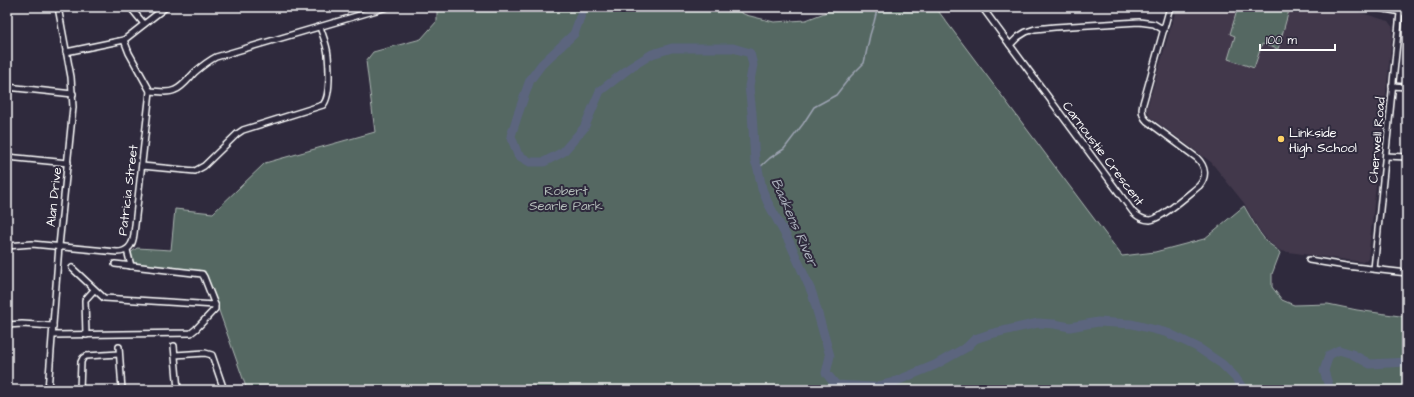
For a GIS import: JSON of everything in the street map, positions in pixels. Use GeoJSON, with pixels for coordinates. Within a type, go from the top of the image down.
{"type":"FeatureCollection","features":[{"type":"Feature","properties":{"kind":"street","name":"Alan Drive"},"geometry":{"type":"LineString","coordinates":[[48,390],[59,246],[73,117],[71,78],[58,7]]}},
{"type":"Feature","properties":{"kind":"street"},"geometry":{"type":"LineString","coordinates":[[130,7],[144,24]]}},
{"type":"Feature","properties":{"kind":"street"},"geometry":{"type":"LineString","coordinates":[[66,52],[124,40],[166,7]]}},
{"type":"Feature","properties":{"kind":"street"},"geometry":{"type":"LineString","coordinates":[[124,40],[129,53],[150,91],[164,92],[175,90],[207,62],[216,57],[387,7]]}},
{"type":"Feature","properties":{"kind":"street","name":"Carnoustie Crescent"},"geometry":{"type":"LineString","coordinates":[[982,7],[1134,212],[1143,219],[1150,220],[1161,215],[1199,186],[1204,175],[1203,165],[1198,158],[1147,122],[1143,114],[1142,104],[1170,7]]}},
{"type":"Feature","properties":{"kind":"street"},"geometry":{"type":"LineString","coordinates":[[1374,7],[1407,14]]}},
{"type":"Feature","properties":{"kind":"street","name":"Cherwell Road"},"geometry":{"type":"LineString","coordinates":[[1374,269],[1400,13]]}},
{"type":"Feature","properties":{"kind":"street"},"geometry":{"type":"LineString","coordinates":[[1010,45],[1026,32],[1035,29],[1055,27],[1139,22],[1154,24],[1164,30]]}},
{"type":"Feature","properties":{"kind":"street"},"geometry":{"type":"LineString","coordinates":[[142,166],[186,171],[198,170],[243,130],[323,105],[326,101],[327,95],[328,56],[320,26]]}},
{"type":"Feature","properties":{"kind":"street"},"geometry":{"type":"LineString","coordinates":[[1392,86],[1407,87]]}},
{"type":"Feature","properties":{"kind":"street"},"geometry":{"type":"LineString","coordinates":[[7,87],[73,94]]}},
{"type":"Feature","properties":{"kind":"street","name":"Patricia Street"},"geometry":{"type":"LineString","coordinates":[[7,246],[25,244],[116,252],[127,250],[131,246],[134,239],[150,91]]}},
{"type":"Feature","properties":{"kind":"street"},"geometry":{"type":"LineString","coordinates":[[1386,156],[1407,157]]}},
{"type":"Feature","properties":{"kind":"street"},"geometry":{"type":"LineString","coordinates":[[7,157],[68,163]]}},
{"type":"Feature","properties":{"kind":"street"},"geometry":{"type":"LineString","coordinates":[[127,250],[131,266]]}},
{"type":"Feature","properties":{"kind":"street"},"geometry":{"type":"LineString","coordinates":[[1309,260],[1407,273]]}},
{"type":"Feature","properties":{"kind":"street"},"geometry":{"type":"LineString","coordinates":[[53,335],[191,333],[214,311],[215,305],[202,274],[115,264]]}},
{"type":"Feature","properties":{"kind":"street"},"geometry":{"type":"LineString","coordinates":[[72,268],[94,290],[106,298],[215,305]]}},
{"type":"Feature","properties":{"kind":"street"},"geometry":{"type":"LineString","coordinates":[[86,335],[85,300],[94,290]]}},
{"type":"Feature","properties":{"kind":"street"},"geometry":{"type":"LineString","coordinates":[[7,325],[22,324],[54,326]]}},
{"type":"Feature","properties":{"kind":"street"},"geometry":{"type":"LineString","coordinates":[[174,346],[178,390]]}},
{"type":"Feature","properties":{"kind":"street"},"geometry":{"type":"LineString","coordinates":[[119,348],[122,390]]}},
{"type":"Feature","properties":{"kind":"street"},"geometry":{"type":"LineString","coordinates":[[175,355],[205,353],[212,355],[224,390]]}},
{"type":"Feature","properties":{"kind":"street"},"geometry":{"type":"LineString","coordinates":[[80,390],[81,362],[83,358],[88,355],[119,354]]}},
{"type":"Feature","properties":{"kind":"shaded area","name":"Linkside High School"},"geometry":{"type":"Polygon","coordinates":[[[1177,7],[1342,7],[1388,21],[1393,28],[1368,258],[1363,262],[1281,251],[1269,242],[1260,231],[1244,203],[1211,162],[1150,117],[1147,108],[1177,7]]]}},
{"type":"Feature","properties":{"kind":"green space","name":"Robert Searle Park"},"geometry":{"type":"Polygon","coordinates":[[[437,7],[729,7],[746,15],[774,22],[806,20],[827,12],[831,7],[937,7],[936,8],[1122,256],[1155,252],[1204,239],[1244,206],[1266,241],[1280,253],[1272,274],[1272,287],[1282,300],[1294,305],[1328,304],[1357,310],[1407,317],[1407,390],[247,390],[205,271],[134,264],[129,254],[137,248],[171,250],[175,209],[213,213],[265,163],[375,132],[366,61],[373,52],[421,39],[437,21],[437,7]]]}},
{"type":"Feature","properties":{"kind":"green space"},"geometry":{"type":"Polygon","coordinates":[[[1238,7],[1290,7],[1278,49],[1262,44],[1254,68],[1228,59],[1235,36],[1230,34],[1238,7]]]}},
{"type":"Feature","properties":{"kind":"waterway","name":"Baakens River"},"geometry":{"type":"LineString","coordinates":[[584,7],[574,34],[542,64],[530,80],[511,136],[518,155],[530,162],[544,162],[563,152],[584,128],[600,91],[631,67],[652,54],[672,48],[733,48],[750,53],[753,65],[749,86],[755,161],[762,189],[790,243],[812,293],[830,356],[826,373],[836,385],[874,387],[894,382],[935,365],[967,347],[975,339],[990,334],[1038,323],[1070,327],[1098,322],[1132,324],[1168,333],[1197,347],[1222,364],[1235,377],[1244,390]]}},
{"type":"Feature","properties":{"kind":"waterway"},"geometry":{"type":"LineString","coordinates":[[758,169],[770,158],[784,149],[814,107],[836,95],[851,76],[864,63],[877,10],[876,7]]}},
{"type":"Feature","properties":{"kind":"waterway","name":"Baakens River"},"geometry":{"type":"LineString","coordinates":[[1330,390],[1324,371],[1329,355],[1339,350],[1352,354],[1370,364],[1407,362]]}},
{"type":"Feature","properties":{"kind":"place","name":"Linkside High School"},"geometry":{"type":"Point","coordinates":[1281,139]}}]}
